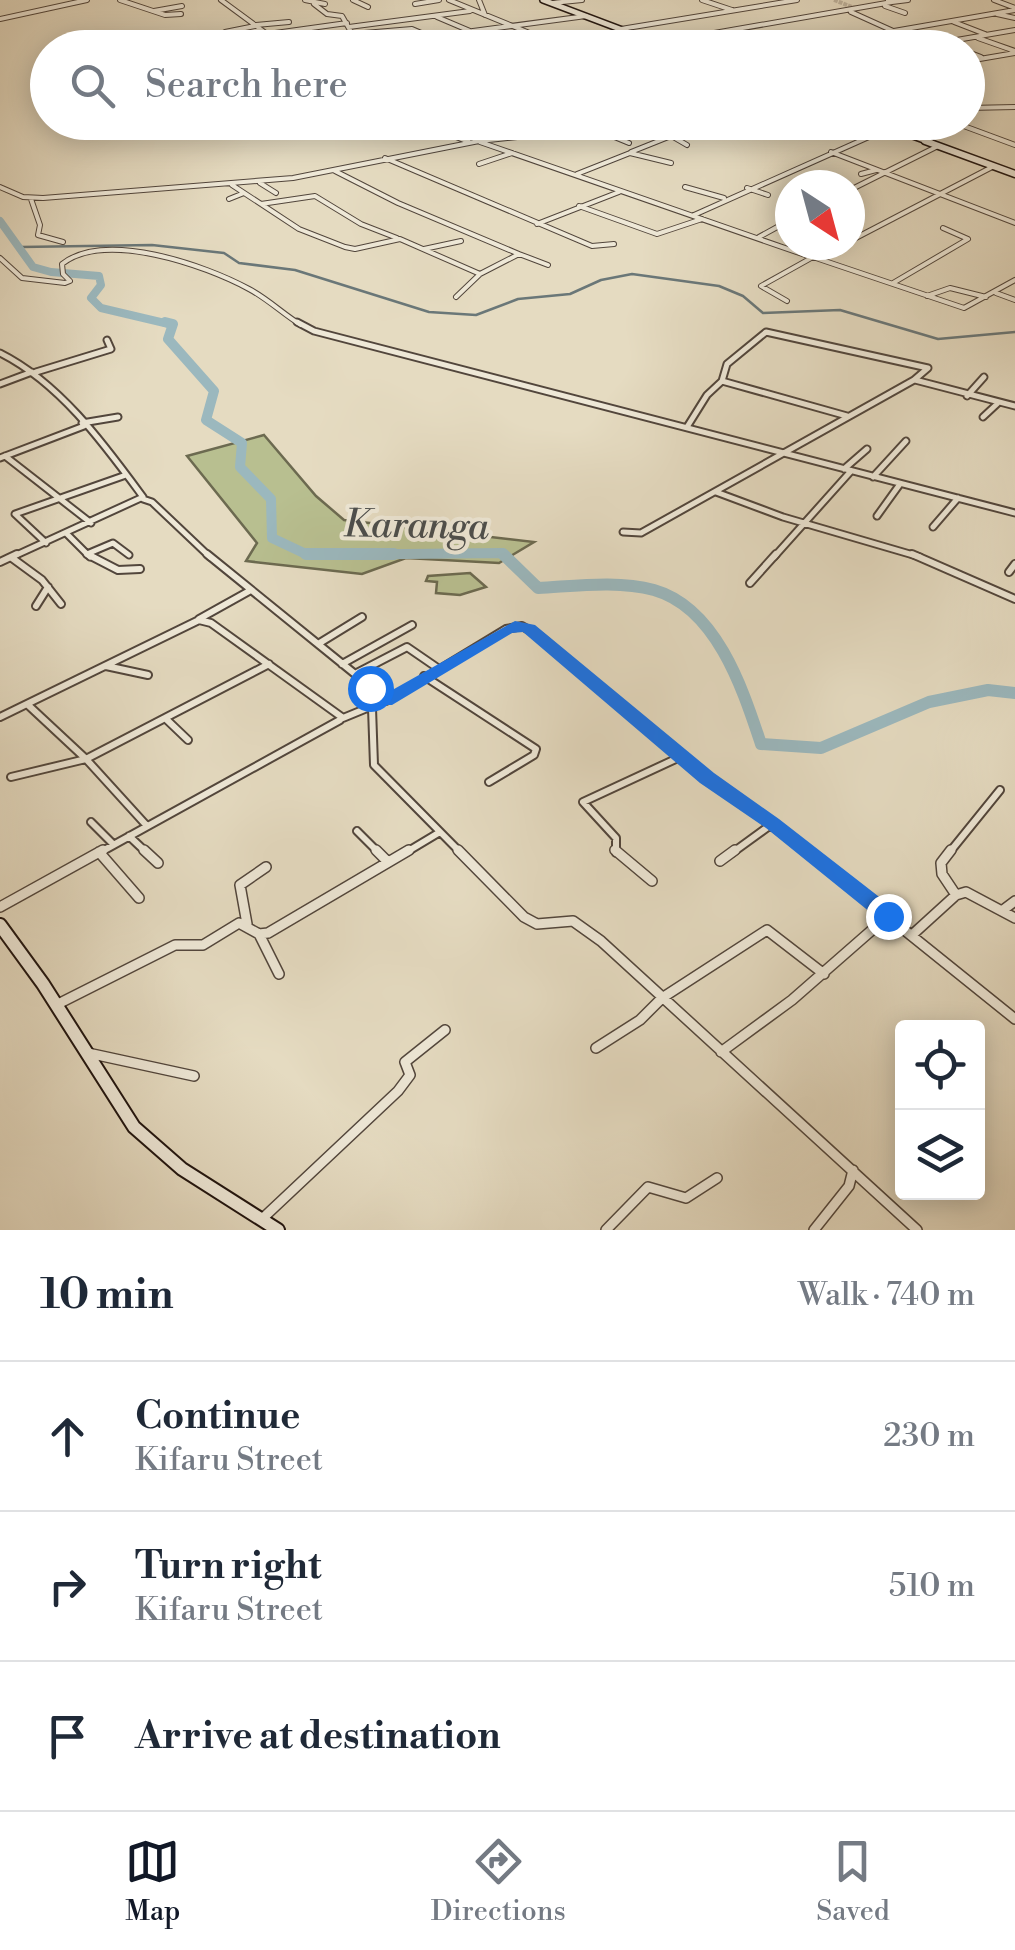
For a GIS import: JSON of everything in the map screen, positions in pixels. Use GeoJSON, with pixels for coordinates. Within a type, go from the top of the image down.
{"type":"FeatureCollection","features":[{"type":"Feature","properties":{"kind":"street"},"geometry":{"type":"LineString","coordinates":[[0,20],[87,0]]}},
{"type":"Feature","properties":{"kind":"street"},"geometry":{"type":"LineString","coordinates":[[120,0],[167,16],[181,14]]}},
{"type":"Feature","properties":{"kind":"street"},"geometry":{"type":"LineString","coordinates":[[221,0],[262,30]]}},
{"type":"Feature","properties":{"kind":"street"},"geometry":{"type":"LineString","coordinates":[[304,0],[328,14],[342,16],[350,30]]}},
{"type":"Feature","properties":{"kind":"street"},"geometry":{"type":"LineString","coordinates":[[353,0],[368,7]]}},
{"type":"Feature","properties":{"kind":"street"},"geometry":{"type":"LineString","coordinates":[[414,4],[439,0]]}},
{"type":"Feature","properties":{"kind":"street"},"geometry":{"type":"LineString","coordinates":[[450,0],[519,30]]}},
{"type":"Feature","properties":{"kind":"street"},"geometry":{"type":"LineString","coordinates":[[479,0],[485,16]]}},
{"type":"Feature","properties":{"kind":"street"},"geometry":{"type":"LineString","coordinates":[[543,0],[618,30]]}},
{"type":"Feature","properties":{"kind":"street"},"geometry":{"type":"LineString","coordinates":[[551,3],[582,0]]}},
{"type":"Feature","properties":{"kind":"street"},"geometry":{"type":"LineString","coordinates":[[702,0],[733,10]]}},
{"type":"Feature","properties":{"kind":"street"},"geometry":{"type":"LineString","coordinates":[[624,30],[797,0]]}},
{"type":"Feature","properties":{"kind":"street"},"geometry":{"type":"LineString","coordinates":[[746,30],[908,0]]}},
{"type":"Feature","properties":{"kind":"street"},"geometry":{"type":"LineString","coordinates":[[994,0],[1015,7]]}},
{"type":"Feature","properties":{"kind":"street"},"geometry":{"type":"LineString","coordinates":[[314,4],[325,4]]}},
{"type":"Feature","properties":{"kind":"street"},"geometry":{"type":"LineString","coordinates":[[884,5],[905,13]]}},
{"type":"Feature","properties":{"kind":"street"},"geometry":{"type":"LineString","coordinates":[[153,11],[182,6]]}},
{"type":"Feature","properties":{"kind":"street"},"geometry":{"type":"LineString","coordinates":[[900,30],[1015,7]]}},
{"type":"Feature","properties":{"kind":"street"},"geometry":{"type":"LineString","coordinates":[[696,9],[719,21]]}},
{"type":"Feature","properties":{"kind":"street"},"geometry":{"type":"LineString","coordinates":[[304,30],[472,11]]}},
{"type":"Feature","properties":{"kind":"street"},"geometry":{"type":"LineString","coordinates":[[850,12],[880,19]]}},
{"type":"Feature","properties":{"kind":"street"},"geometry":{"type":"LineString","coordinates":[[995,13],[1015,18]]}},
{"type":"Feature","properties":{"kind":"street"},"geometry":{"type":"LineString","coordinates":[[678,14],[688,18]]}},
{"type":"Feature","properties":{"kind":"street"},"geometry":{"type":"LineString","coordinates":[[664,15],[672,20]]}},
{"type":"Feature","properties":{"kind":"street"},"geometry":{"type":"LineString","coordinates":[[944,15],[976,30]]}},
{"type":"Feature","properties":{"kind":"street"},"geometry":{"type":"LineString","coordinates":[[436,16],[466,30],[586,16]]}},
{"type":"Feature","properties":{"kind":"street"},"geometry":{"type":"LineString","coordinates":[[640,19],[650,23]]}},
{"type":"Feature","properties":{"kind":"street"},"geometry":{"type":"LineString","coordinates":[[872,19],[892,30]]}},
{"type":"Feature","properties":{"kind":"street"},"geometry":{"type":"LineString","coordinates":[[238,30],[289,22]]}},
{"type":"Feature","properties":{"kind":"street"},"geometry":{"type":"LineString","coordinates":[[788,23],[799,27]]}},
{"type":"Feature","properties":{"kind":"street"},"geometry":{"type":"LineString","coordinates":[[894,24],[906,29]]}},
{"type":"Feature","properties":{"kind":"street"},"geometry":{"type":"LineString","coordinates":[[250,30],[258,27]]}},
{"type":"Feature","properties":{"kind":"street"},"geometry":{"type":"LineString","coordinates":[[985,35],[1015,30]]}},
{"type":"Feature","properties":{"kind":"street"},"geometry":{"type":"LineString","coordinates":[[985,41],[1015,52]]}},
{"type":"Feature","properties":{"kind":"street"},"geometry":{"type":"LineString","coordinates":[[996,50],[1002,55]]}},
{"type":"Feature","properties":{"kind":"street"},"geometry":{"type":"LineString","coordinates":[[985,57],[1015,52]]}},
{"type":"Feature","properties":{"kind":"street"},"geometry":{"type":"LineString","coordinates":[[985,108],[1015,107]]}},
{"type":"Feature","properties":{"kind":"street"},"geometry":{"type":"LineString","coordinates":[[985,134],[1015,145]]}},
{"type":"Feature","properties":{"kind":"street"},"geometry":{"type":"LineString","coordinates":[[469,140],[775,243]]}},
{"type":"Feature","properties":{"kind":"street"},"geometry":{"type":"LineString","coordinates":[[0,186],[30,198],[258,182],[492,140]]}},
{"type":"Feature","properties":{"kind":"street"},"geometry":{"type":"LineString","coordinates":[[622,140],[629,143]]}},
{"type":"Feature","properties":{"kind":"street"},"geometry":{"type":"LineString","coordinates":[[575,175],[661,140]]}},
{"type":"Feature","properties":{"kind":"street"},"geometry":{"type":"LineString","coordinates":[[678,140],[686,145]]}},
{"type":"Feature","properties":{"kind":"street"},"geometry":{"type":"LineString","coordinates":[[693,216],[858,140]]}},
{"type":"Feature","properties":{"kind":"street"},"geometry":{"type":"LineString","coordinates":[[924,141],[1015,174]]}},
{"type":"Feature","properties":{"kind":"street"},"geometry":{"type":"LineString","coordinates":[[865,183],[938,146]]}},
{"type":"Feature","properties":{"kind":"street"},"geometry":{"type":"LineString","coordinates":[[830,151],[1003,218],[1013,227]]}},
{"type":"Feature","properties":{"kind":"street"},"geometry":{"type":"LineString","coordinates":[[479,164],[513,153]]}},
{"type":"Feature","properties":{"kind":"street"},"geometry":{"type":"LineString","coordinates":[[630,153],[671,163]]}},
{"type":"Feature","properties":{"kind":"street"},"geometry":{"type":"LineString","coordinates":[[385,158],[536,225],[598,248],[614,244]]}},
{"type":"Feature","properties":{"kind":"street"},"geometry":{"type":"LineString","coordinates":[[865,233],[994,166]]}},
{"type":"Feature","properties":{"kind":"street"},"geometry":{"type":"LineString","coordinates":[[334,170],[398,203],[548,265]]}},
{"type":"Feature","properties":{"kind":"street"},"geometry":{"type":"LineString","coordinates":[[865,173],[877,170]]}},
{"type":"Feature","properties":{"kind":"street"},"geometry":{"type":"LineString","coordinates":[[258,182],[276,193]]}},
{"type":"Feature","properties":{"kind":"street"},"geometry":{"type":"LineString","coordinates":[[231,184],[299,229],[348,248],[398,238]]}},
{"type":"Feature","properties":{"kind":"street"},"geometry":{"type":"LineString","coordinates":[[685,187],[725,199]]}},
{"type":"Feature","properties":{"kind":"street"},"geometry":{"type":"LineString","coordinates":[[747,188],[768,195]]}},
{"type":"Feature","properties":{"kind":"street"},"geometry":{"type":"LineString","coordinates":[[536,225],[621,191]]}},
{"type":"Feature","properties":{"kind":"street"},"geometry":{"type":"LineString","coordinates":[[229,199],[244,193]]}},
{"type":"Feature","properties":{"kind":"street"},"geometry":{"type":"LineString","coordinates":[[260,204],[315,196],[364,225],[480,274]]}},
{"type":"Feature","properties":{"kind":"street"},"geometry":{"type":"LineString","coordinates":[[30,198],[35,206],[38,235],[63,242]]}},
{"type":"Feature","properties":{"kind":"street"},"geometry":{"type":"LineString","coordinates":[[579,206],[658,234],[703,218]]}},
{"type":"Feature","properties":{"kind":"street"},"geometry":{"type":"LineString","coordinates":[[1003,218],[1015,212]]}},
{"type":"Feature","properties":{"kind":"street"},"geometry":{"type":"LineString","coordinates":[[758,237],[775,228]]}},
{"type":"Feature","properties":{"kind":"street"},"geometry":{"type":"LineString","coordinates":[[892,284],[968,238],[942,228]]}},
{"type":"Feature","properties":{"kind":"street"},"geometry":{"type":"LineString","coordinates":[[424,250],[462,241]]}},
{"type":"Feature","properties":{"kind":"street"},"geometry":{"type":"LineString","coordinates":[[2,262],[17,276],[69,283],[63,272],[65,258],[79,252],[113,251],[167,258],[248,288],[314,331],[1015,513]]}},
{"type":"Feature","properties":{"kind":"street"},"geometry":{"type":"LineString","coordinates":[[456,297],[480,274],[519,254]]}},
{"type":"Feature","properties":{"kind":"street"},"geometry":{"type":"LineString","coordinates":[[787,301],[760,286],[806,260]]}},
{"type":"Feature","properties":{"kind":"street"},"geometry":{"type":"LineString","coordinates":[[824,260],[964,308],[1015,280]]}},
{"type":"Feature","properties":{"kind":"street"},"geometry":{"type":"LineString","coordinates":[[927,296],[952,288],[987,297]]}},
{"type":"Feature","properties":{"kind":"street"},"geometry":{"type":"LineString","coordinates":[[995,292],[1015,300]]}},
{"type":"Feature","properties":{"kind":"street"},"geometry":{"type":"LineString","coordinates":[[623,532],[640,533],[914,380],[928,368],[768,332],[727,364],[722,380],[686,427]]}},
{"type":"Feature","properties":{"kind":"street"},"geometry":{"type":"LineString","coordinates":[[0,384],[110,349],[107,340]]}},
{"type":"Feature","properties":{"kind":"street"},"geometry":{"type":"LineString","coordinates":[[0,353],[34,372],[143,499],[152,502],[386,701]]}},
{"type":"Feature","properties":{"kind":"street"},"geometry":{"type":"LineString","coordinates":[[967,396],[984,377]]}},
{"type":"Feature","properties":{"kind":"street"},"geometry":{"type":"LineString","coordinates":[[722,380],[848,416]]}},
{"type":"Feature","properties":{"kind":"street"},"geometry":{"type":"LineString","coordinates":[[914,380],[1015,406]]}},
{"type":"Feature","properties":{"kind":"street"},"geometry":{"type":"LineString","coordinates":[[983,416],[998,403]]}},
{"type":"Feature","properties":{"kind":"street"},"geometry":{"type":"LineString","coordinates":[[2,457],[83,425],[118,417]]}},
{"type":"Feature","properties":{"kind":"street"},"geometry":{"type":"LineString","coordinates":[[874,477],[906,441]]}},
{"type":"Feature","properties":{"kind":"street"},"geometry":{"type":"LineString","coordinates":[[750,584],[867,449]]}},
{"type":"Feature","properties":{"kind":"street"},"geometry":{"type":"LineString","coordinates":[[2,457],[90,523]]}},
{"type":"Feature","properties":{"kind":"street"},"geometry":{"type":"LineString","coordinates":[[46,543],[15,514],[126,475]]}},
{"type":"Feature","properties":{"kind":"street"},"geometry":{"type":"LineString","coordinates":[[878,516],[900,484]]}},
{"type":"Feature","properties":{"kind":"street"},"geometry":{"type":"LineString","coordinates":[[715,492],[805,524],[919,556],[1015,599]]}},
{"type":"Feature","properties":{"kind":"street"},"geometry":{"type":"LineString","coordinates":[[932,527],[958,498]]}},
{"type":"Feature","properties":{"kind":"street"},"geometry":{"type":"LineString","coordinates":[[0,562],[143,499]]}},
{"type":"Feature","properties":{"kind":"street"},"geometry":{"type":"LineString","coordinates":[[68,534],[104,567],[140,569]]}},
{"type":"Feature","properties":{"kind":"street"},"geometry":{"type":"LineString","coordinates":[[87,554],[113,543],[129,554]]}},
{"type":"Feature","properties":{"kind":"street"},"geometry":{"type":"LineString","coordinates":[[11,557],[48,587],[61,604]]}},
{"type":"Feature","properties":{"kind":"street"},"geometry":{"type":"LineString","coordinates":[[1009,572],[1015,564]]}},
{"type":"Feature","properties":{"kind":"street"},"geometry":{"type":"LineString","coordinates":[[36,606],[48,587]]}},
{"type":"Feature","properties":{"kind":"street"},"geometry":{"type":"LineString","coordinates":[[0,717],[251,590]]}},
{"type":"Feature","properties":{"kind":"street"},"geometry":{"type":"LineString","coordinates":[[318,644],[362,617]]}},
{"type":"Feature","properties":{"kind":"street"},"geometry":{"type":"LineString","coordinates":[[198,620],[211,622],[343,718]]}},
{"type":"Feature","properties":{"kind":"street"},"geometry":{"type":"LineString","coordinates":[[342,664],[412,625]]}},
{"type":"Feature","properties":{"kind":"street"},"geometry":{"type":"LineString","coordinates":[[0,908],[343,718],[386,701],[511,627],[529,628],[680,756],[772,824],[1015,1019]]}},
{"type":"Feature","properties":{"kind":"street"},"geometry":{"type":"LineString","coordinates":[[355,674],[407,647],[438,669]]}},
{"type":"Feature","properties":{"kind":"street"},"geometry":{"type":"LineString","coordinates":[[12,776],[86,759],[270,664]]}},
{"type":"Feature","properties":{"kind":"street"},"geometry":{"type":"LineString","coordinates":[[104,666],[148,675]]}},
{"type":"Feature","properties":{"kind":"street"},"geometry":{"type":"LineString","coordinates":[[424,676],[536,749],[536,753],[489,782]]}},
{"type":"Feature","properties":{"kind":"street"},"geometry":{"type":"LineString","coordinates":[[28,704],[86,759],[147,826]]}},
{"type":"Feature","properties":{"kind":"street"},"geometry":{"type":"LineString","coordinates":[[372,708],[374,765],[529,921],[574,921],[918,1230]]}},
{"type":"Feature","properties":{"kind":"street"},"geometry":{"type":"LineString","coordinates":[[164,718],[188,740]]}},
{"type":"Feature","properties":{"kind":"street"},"geometry":{"type":"LineString","coordinates":[[652,880],[615,852],[616,838],[583,802],[680,756]]}},
{"type":"Feature","properties":{"kind":"street"},"geometry":{"type":"LineString","coordinates":[[956,895],[942,874],[940,862],[1000,790]]}},
{"type":"Feature","properties":{"kind":"street"},"geometry":{"type":"LineString","coordinates":[[90,822],[113,844]]}},
{"type":"Feature","properties":{"kind":"street"},"geometry":{"type":"LineString","coordinates":[[720,861],[772,824]]}},
{"type":"Feature","properties":{"kind":"street"},"geometry":{"type":"LineString","coordinates":[[357,831],[388,862]]}},
{"type":"Feature","properties":{"kind":"street"},"geometry":{"type":"LineString","coordinates":[[259,934],[290,921],[440,832]]}},
{"type":"Feature","properties":{"kind":"street"},"geometry":{"type":"LineString","coordinates":[[129,836],[158,864]]}},
{"type":"Feature","properties":{"kind":"street"},"geometry":{"type":"LineString","coordinates":[[99,852],[139,898]]}},
{"type":"Feature","properties":{"kind":"street"},"geometry":{"type":"LineString","coordinates":[[246,924],[240,885],[266,867]]}},
{"type":"Feature","properties":{"kind":"street"},"geometry":{"type":"LineString","coordinates":[[912,935],[956,895],[973,894],[1015,918]]}},
{"type":"Feature","properties":{"kind":"street"},"geometry":{"type":"LineString","coordinates":[[1003,910],[1015,902]]}},
{"type":"Feature","properties":{"kind":"street"},"geometry":{"type":"LineString","coordinates":[[721,1052],[824,974],[888,916]]}},
{"type":"Feature","properties":{"kind":"street"},"geometry":{"type":"LineString","coordinates":[[56,1005],[175,945],[203,945],[235,924],[246,924],[259,934],[279,974]]}},
{"type":"Feature","properties":{"kind":"street"},"geometry":{"type":"LineString","coordinates":[[0,926],[87,1052],[118,1107],[148,1141],[182,1169],[278,1230]]}},
{"type":"Feature","properties":{"kind":"street"},"geometry":{"type":"LineString","coordinates":[[596,1048],[640,1020],[662,998],[767,930],[824,974]]}},
{"type":"Feature","properties":{"kind":"street"},"geometry":{"type":"LineString","coordinates":[[262,1219],[398,1090],[410,1074],[405,1062],[445,1030]]}},
{"type":"Feature","properties":{"kind":"street"},"geometry":{"type":"LineString","coordinates":[[87,1052],[194,1076]]}},
{"type":"Feature","properties":{"kind":"street"},"geometry":{"type":"LineString","coordinates":[[814,1230],[849,1186],[853,1168]]}},
{"type":"Feature","properties":{"kind":"street"},"geometry":{"type":"LineString","coordinates":[[606,1230],[648,1187],[657,1186],[682,1199],[717,1178]]}},
{"type":"Feature","properties":{"kind":"green space"},"geometry":{"type":"Polygon","coordinates":[[[264,435],[316,496],[344,520],[534,542],[499,563],[406,558],[362,574],[246,561],[257,543],[187,456],[264,435]]]}},
{"type":"Feature","properties":{"kind":"green space"},"geometry":{"type":"Polygon","coordinates":[[[470,573],[486,587],[460,595],[436,593],[437,582],[426,581],[428,576],[470,573]]]}},
{"type":"Feature","properties":{"kind":"waterway","name":"Karanga"},"geometry":{"type":"LineString","coordinates":[[0,221],[33,267],[99,276],[101,285],[91,298],[101,308],[173,325]]}},
{"type":"Feature","properties":{"kind":"waterway"},"geometry":{"type":"LineString","coordinates":[[21,247],[152,245],[224,253],[239,263],[295,270],[429,312],[476,315],[518,299],[570,294],[601,280],[632,274],[719,286],[743,296],[763,313],[840,310],[938,339],[1015,332]]}},
{"type":"Feature","properties":{"kind":"waterway","name":"Karanga"},"geometry":{"type":"LineString","coordinates":[[165,322],[173,325]]}},
{"type":"Feature","properties":{"kind":"waterway","name":"Karanga"},"geometry":{"type":"LineString","coordinates":[[173,325],[168,339],[214,391],[206,420],[242,443],[240,467],[271,499],[272,538],[308,555],[503,554]]}},
{"type":"Feature","properties":{"kind":"waterway","name":"Karanga"},"geometry":{"type":"LineString","coordinates":[[306,554],[394,554]]}},
{"type":"Feature","properties":{"kind":"waterway","name":"Karanga"},"geometry":{"type":"LineString","coordinates":[[503,554],[538,588],[626,585],[654,590],[676,600],[695,614],[724,654],[761,744],[821,748],[929,702],[988,690],[1015,693]]}},
{"type":"Feature","properties":{"kind":"waterway","name":"Karanga"},"geometry":{"type":"LineString","coordinates":[[503,554],[506,557]]}},
{"type":"Feature","properties":{"kind":"tunnel"},"geometry":{"type":"LineString","coordinates":[[834,0],[860,10]]}},
{"type":"Feature","properties":{"kind":"route"},"geometry":{"type":"LineString","coordinates":[[370,688],[386,701],[506,630],[515,626],[529,628],[707,778],[888,916]]}}]}
